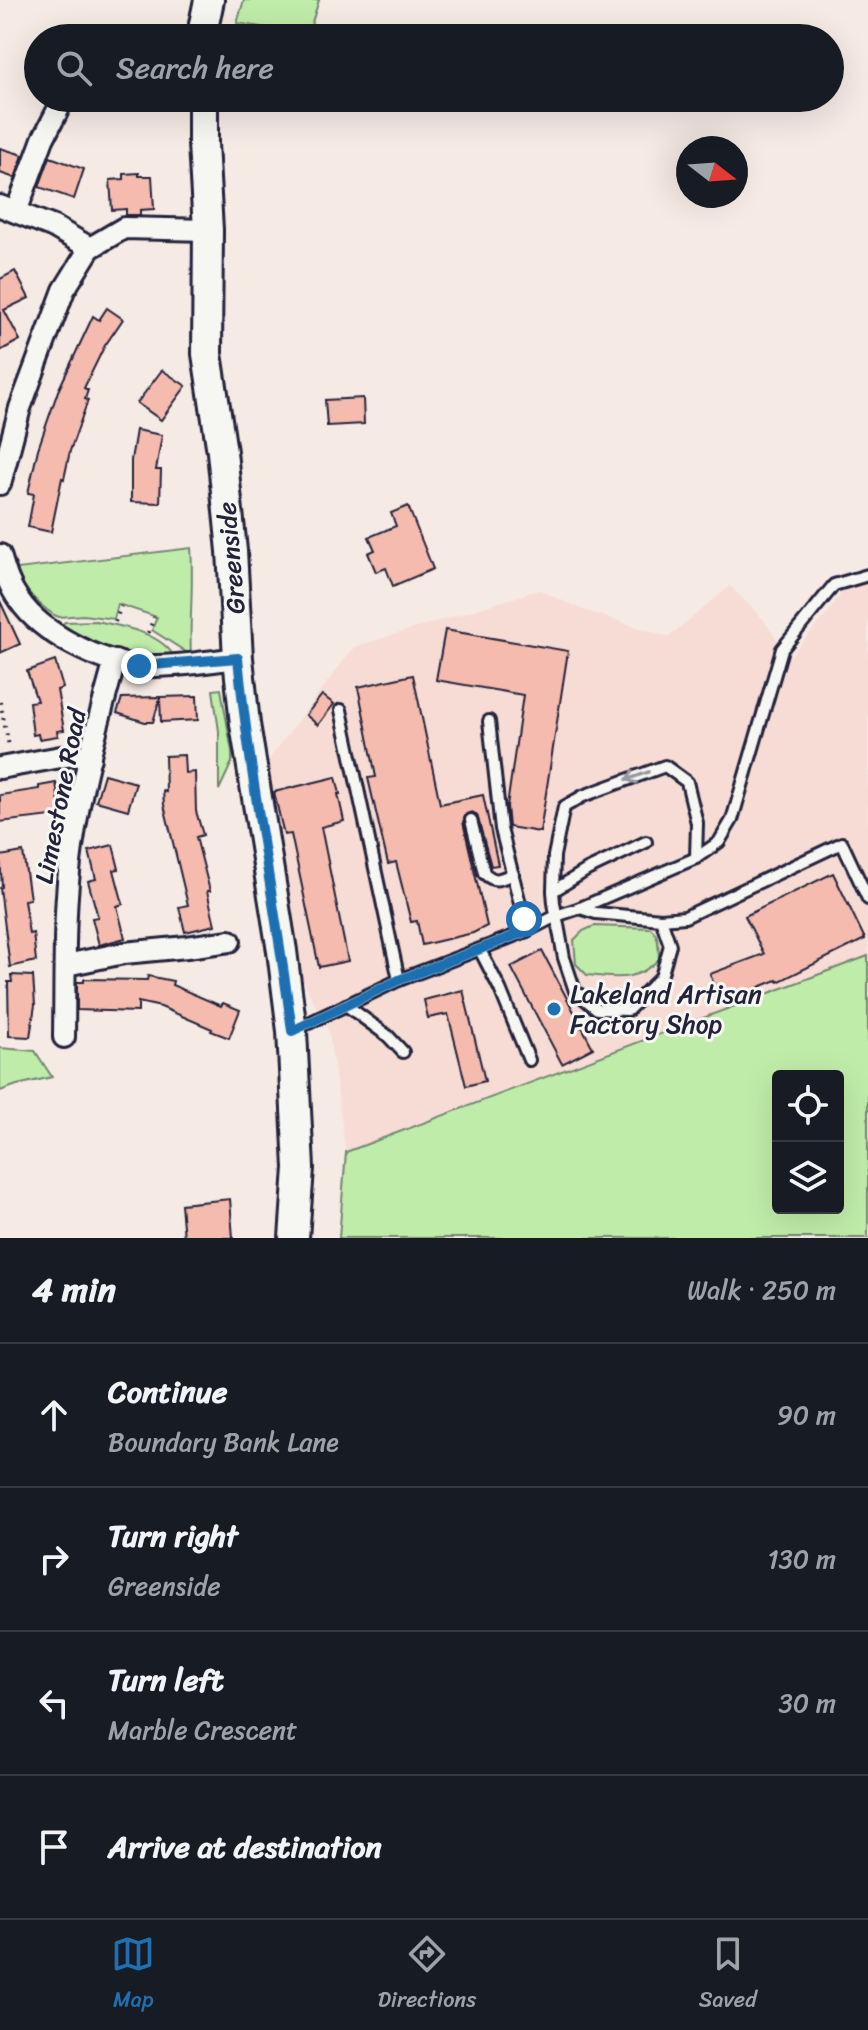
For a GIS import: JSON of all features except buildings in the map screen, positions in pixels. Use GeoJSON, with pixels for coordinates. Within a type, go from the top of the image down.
{"type":"FeatureCollection","features":[{"type":"Feature","properties":{"kind":"street"},"geometry":{"type":"LineString","coordinates":[[204,24],[209,0]]}},
{"type":"Feature","properties":{"kind":"street"},"geometry":{"type":"LineString","coordinates":[[57,112],[8,209],[54,227],[90,248]]}},
{"type":"Feature","properties":{"kind":"street","name":"Greenside"},"geometry":{"type":"LineString","coordinates":[[203,112],[208,230],[207,354],[222,452],[246,736],[282,951],[292,1031],[299,1168],[294,1238]]}},
{"type":"Feature","properties":{"kind":"street"},"geometry":{"type":"LineString","coordinates":[[0,484],[20,408],[64,290],[90,248],[124,228],[208,230]]}},
{"type":"Feature","properties":{"kind":"street"},"geometry":{"type":"LineString","coordinates":[[0,555],[4,585],[50,630],[76,646],[115,661],[139,666],[238,658]]}},
{"type":"Feature","properties":{"kind":"street","name":"Limestone Road"},"geometry":{"type":"LineString","coordinates":[[64,1037],[66,905],[72,849],[90,758],[115,661]]}},
{"type":"Feature","properties":{"kind":"street"},"geometry":{"type":"LineString","coordinates":[[0,768],[72,755],[90,758]]}},
{"type":"Feature","properties":{"kind":"street"},"geometry":{"type":"LineString","coordinates":[[66,965],[124,953],[230,941]]}},
{"type":"Feature","properties":{"kind":"lane"},"geometry":{"type":"LineString","coordinates":[[292,1031],[399,980],[527,931],[696,858],[719,842],[732,820],[782,649],[834,585],[868,575]]}},
{"type":"Feature","properties":{"kind":"lane"},"geometry":{"type":"LineString","coordinates":[[341,710],[399,980]]}},
{"type":"Feature","properties":{"kind":"lane"},"geometry":{"type":"LineString","coordinates":[[489,721],[501,829],[527,931]]}},
{"type":"Feature","properties":{"kind":"lane"},"geometry":{"type":"LineString","coordinates":[[661,919],[670,945],[661,977],[628,1010],[597,1009],[575,991],[563,955],[553,891],[554,856],[564,807],[583,796],[665,766],[687,782],[697,823],[696,858]]}},
{"type":"Feature","properties":{"kind":"lane"},"geometry":{"type":"LineString","coordinates":[[471,820],[484,873],[496,880],[513,874]]}},
{"type":"Feature","properties":{"kind":"lane"},"geometry":{"type":"LineString","coordinates":[[553,891],[587,870],[646,842]]}},
{"type":"Feature","properties":{"kind":"lane"},"geometry":{"type":"LineString","coordinates":[[580,908],[596,913],[661,919],[685,917],[842,843],[868,899]]}},
{"type":"Feature","properties":{"kind":"lane"},"geometry":{"type":"LineString","coordinates":[[480,950],[529,1060]]}},
{"type":"Feature","properties":{"kind":"lane"},"geometry":{"type":"LineString","coordinates":[[346,1005],[365,1017],[403,1052]]}},
{"type":"Feature","properties":{"kind":"path"},"geometry":{"type":"LineString","coordinates":[[115,622],[121,606]]}},
{"type":"Feature","properties":{"kind":"path"},"geometry":{"type":"LineString","coordinates":[[148,633],[154,617]]}},
{"type":"Feature","properties":{"kind":"path"},"geometry":{"type":"LineString","coordinates":[[0,702],[7,739]]}},
{"type":"Feature","properties":{"kind":"shaded area"},"geometry":{"type":"Polygon","coordinates":[[[868,581],[868,956],[346,1152],[329,1032],[301,976],[267,762],[354,647],[539,590],[583,610],[669,637],[730,586],[763,619],[789,657],[828,613],[842,591],[868,581]]]}},
{"type":"Feature","properties":{"kind":"green space"},"geometry":{"type":"Polygon","coordinates":[[[244,0],[319,0],[311,24],[237,23],[244,0]]]}},
{"type":"Feature","properties":{"kind":"green space"},"geometry":{"type":"Polygon","coordinates":[[[191,548],[191,655],[188,656],[152,630],[157,617],[118,604],[114,619],[54,615],[31,595],[17,569],[191,548]]]}},
{"type":"Feature","properties":{"kind":"green space"},"geometry":{"type":"Polygon","coordinates":[[[96,621],[149,636],[174,656],[115,650],[60,626],[65,622],[96,621]]]}},
{"type":"Feature","properties":{"kind":"green space"},"geometry":{"type":"Polygon","coordinates":[[[221,689],[232,762],[219,790],[219,731],[213,690],[221,689]]]}},
{"type":"Feature","properties":{"kind":"green space"},"geometry":{"type":"Polygon","coordinates":[[[594,926],[650,928],[657,938],[659,959],[643,972],[626,977],[587,975],[576,964],[574,940],[594,926]]]}},
{"type":"Feature","properties":{"kind":"green space"},"geometry":{"type":"Polygon","coordinates":[[[868,956],[868,1238],[339,1238],[346,1152],[868,956]]]}},
{"type":"Feature","properties":{"kind":"green space"},"geometry":{"type":"Polygon","coordinates":[[[0,1048],[35,1051],[52,1077],[0,1091],[0,1048]]]}},
{"type":"Feature","properties":{"kind":"place","name":"Lakeland Artisan Factory Shop"},"geometry":{"type":"Point","coordinates":[554,1009]}},
{"type":"Feature","properties":{"kind":"route"},"geometry":{"type":"LineString","coordinates":[[139,666],[238,658],[245,724],[292,1031],[399,980],[527,931],[524,919]]}}]}
